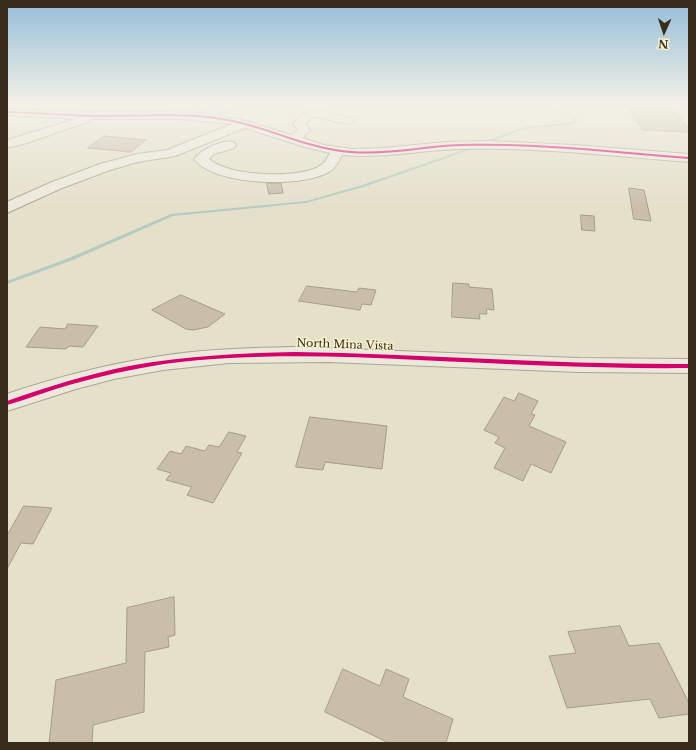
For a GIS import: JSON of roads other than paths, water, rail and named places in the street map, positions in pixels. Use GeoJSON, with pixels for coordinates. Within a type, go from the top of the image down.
{"type":"FeatureCollection","features":[{"type":"Feature","properties":{"kind":"street"},"geometry":{"type":"LineString","coordinates":[[7,144],[24,139]]}},
{"type":"Feature","properties":{"kind":"street"},"geometry":{"type":"LineString","coordinates":[[7,208],[57,185],[105,167],[155,155],[170,153],[206,139]]}},
{"type":"Feature","properties":{"kind":"street"},"geometry":{"type":"LineString","coordinates":[[155,155],[163,160],[169,161],[201,159],[209,151],[249,139]]}},
{"type":"Feature","properties":{"kind":"street"},"geometry":{"type":"LineString","coordinates":[[296,139],[338,151],[387,152],[460,145],[500,146],[689,158]]}},
{"type":"Feature","properties":{"kind":"street"},"geometry":{"type":"LineString","coordinates":[[201,159],[205,165],[239,176],[261,178],[296,176],[321,171],[332,162],[338,151]]}},
{"type":"Feature","properties":{"kind":"street","name":"North Mina Vista"},"geometry":{"type":"LineString","coordinates":[[7,403],[46,389],[131,368],[245,355],[335,355],[609,366],[689,366]]}},
{"type":"Feature","properties":{"kind":"waterway"},"geometry":{"type":"LineString","coordinates":[[484,143],[495,139]]}},
{"type":"Feature","properties":{"kind":"waterway"},"geometry":{"type":"LineString","coordinates":[[7,283],[71,259],[172,215],[306,202],[363,186],[476,147]]}}]}
